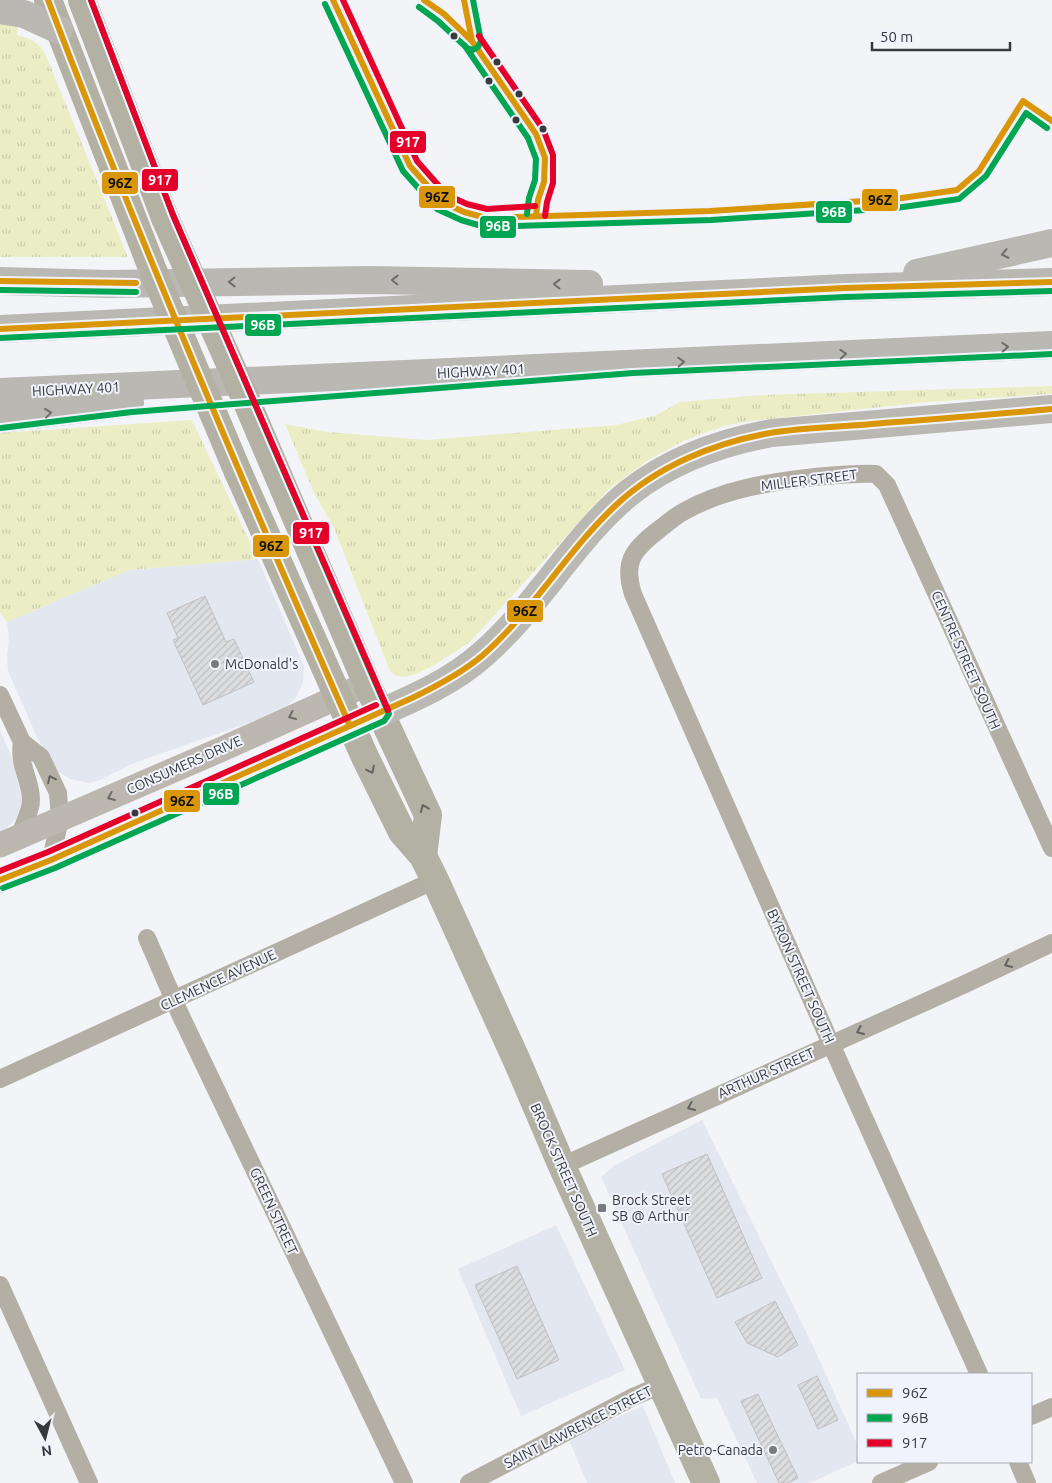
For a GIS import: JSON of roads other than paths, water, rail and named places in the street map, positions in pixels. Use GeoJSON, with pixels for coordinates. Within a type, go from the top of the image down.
{"type":"FeatureCollection","features":[{"type":"Feature","properties":{"kind":"highway"},"geometry":{"type":"LineString","coordinates":[[0,10],[24,14],[59,30]]}},
{"type":"Feature","properties":{"kind":"highway"},"geometry":{"type":"LineString","coordinates":[[0,281],[108,284],[369,280],[839,288],[1052,243]]}},
{"type":"Feature","properties":{"kind":"highway"},"geometry":{"type":"LineString","coordinates":[[0,329],[839,288],[1052,282]]}},
{"type":"Feature","properties":{"kind":"highway","name":"HIGHWAY 401"},"geometry":{"type":"LineString","coordinates":[[0,392],[1052,345]]}},
{"type":"Feature","properties":{"kind":"highway"},"geometry":{"type":"LineString","coordinates":[[0,419],[131,403],[632,364]]}},
{"type":"Feature","properties":{"kind":"highway"},"geometry":{"type":"LineString","coordinates":[[380,713],[435,687],[461,672],[482,655],[529,606],[596,527],[629,493],[650,478],[716,446],[741,438],[772,433],[1052,409]]}},
{"type":"Feature","properties":{"kind":"main road"},"geometry":{"type":"LineString","coordinates":[[48,0],[59,30]]}},
{"type":"Feature","properties":{"kind":"main road"},"geometry":{"type":"LineString","coordinates":[[82,0],[165,218],[367,684],[428,815],[423,856]]}},
{"type":"Feature","properties":{"kind":"main road","name":"BROCK STREET SOUTH"},"geometry":{"type":"LineString","coordinates":[[59,30],[154,273],[238,472],[337,697],[402,832],[423,856],[435,880],[706,1483]]}},
{"type":"Feature","properties":{"kind":"main road","name":"CONSUMERS DRIVE"},"geometry":{"type":"LineString","coordinates":[[9,841],[367,684]]}},
{"type":"Feature","properties":{"kind":"main road"},"geometry":{"type":"LineString","coordinates":[[0,880],[51,860],[380,713]]}},
{"type":"Feature","properties":{"kind":"street","name":"MILLER STREET"},"geometry":{"type":"LineString","coordinates":[[628,575],[633,552],[682,512],[712,498],[772,482],[861,473],[876,474]]}},
{"type":"Feature","properties":{"kind":"street","name":"CENTRE STREET SOUTH"},"geometry":{"type":"LineString","coordinates":[[876,474],[887,485],[1052,848]]}},
{"type":"Feature","properties":{"kind":"street","name":"BYRON STREET SOUTH"},"geometry":{"type":"LineString","coordinates":[[628,575],[634,594],[831,1044],[979,1373]]}},
{"type":"Feature","properties":{"kind":"street"},"geometry":{"type":"LineString","coordinates":[[0,695],[22,742],[41,757],[58,793],[60,818],[51,860]]}},
{"type":"Feature","properties":{"kind":"street"},"geometry":{"type":"LineString","coordinates":[[9,841],[31,807],[31,798],[20,755],[22,742]]}},
{"type":"Feature","properties":{"kind":"street","name":"CLEMENCE AVENUE"},"geometry":{"type":"LineString","coordinates":[[0,1079],[435,880]]}},
{"type":"Feature","properties":{"kind":"street","name":"GREEN STREET"},"geometry":{"type":"LineString","coordinates":[[147,938],[174,1001],[404,1483]]}},
{"type":"Feature","properties":{"kind":"street","name":"ARTHUR STREET"},"geometry":{"type":"LineString","coordinates":[[562,1166],[1052,943]]}},
{"type":"Feature","properties":{"kind":"street"},"geometry":{"type":"LineString","coordinates":[[0,1285],[89,1483]]}},
{"type":"Feature","properties":{"kind":"street","name":"SAINT LAWRENCE STREET"},"geometry":{"type":"LineString","coordinates":[[469,1483],[617,1405],[661,1385]]}},
{"type":"Feature","properties":{"kind":"street"},"geometry":{"type":"LineString","coordinates":[[1032,1416],[1052,1407]]}},
{"type":"Feature","properties":{"kind":"street"},"geometry":{"type":"LineString","coordinates":[[881,1483],[927,1463]]}},
{"type":"Feature","properties":{"kind":"street"},"geometry":{"type":"LineString","coordinates":[[1018,1463],[1027,1483]]}},
{"type":"Feature","properties":{"kind":"place","name":"McDonald's"},"geometry":{"type":"Point","coordinates":[215,664]}},
{"type":"Feature","properties":{"kind":"place","name":"Brock Street SB @ Arthur"},"geometry":{"type":"Point","coordinates":[602,1208]}},
{"type":"Feature","properties":{"kind":"place","name":"Petro-Canada"},"geometry":{"type":"Point","coordinates":[773,1450]}}]}
